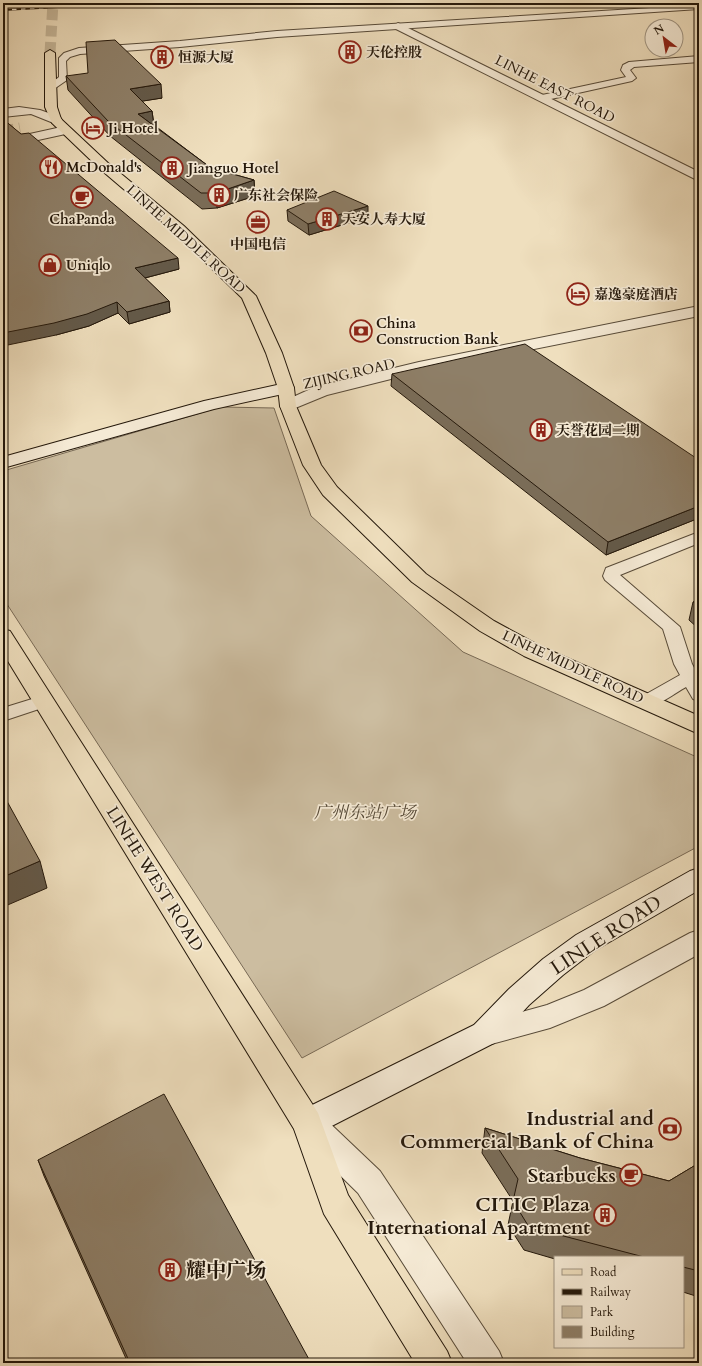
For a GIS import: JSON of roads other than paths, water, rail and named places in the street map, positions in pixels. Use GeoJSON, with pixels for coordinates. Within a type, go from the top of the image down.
{"type":"FeatureCollection","features":[{"type":"Feature","properties":{"kind":"main road"},"geometry":{"type":"LineString","coordinates":[[50,53],[51,107],[56,120]]}},
{"type":"Feature","properties":{"kind":"main road","name":"LINHE MIDDLE ROAD"},"geometry":{"type":"LineString","coordinates":[[56,120],[104,166],[179,229],[249,296],[274,353],[287,397],[312,465],[330,491],[419,578],[487,626],[532,651],[647,701],[699,726]]}},
{"type":"Feature","properties":{"kind":"main road","name":"LINHE WEST ROAD"},"geometry":{"type":"LineString","coordinates":[[3,636],[308,1123],[335,1203],[435,1363]]}},
{"type":"Feature","properties":{"kind":"street"},"geometry":{"type":"LineString","coordinates":[[51,87],[64,78],[62,60],[67,55],[79,52],[193,43],[277,34],[699,7]]}},
{"type":"Feature","properties":{"kind":"street","name":"LINHE EAST ROAD"},"geometry":{"type":"LineString","coordinates":[[412,25],[699,177]]}},
{"type":"Feature","properties":{"kind":"street","name":"LINHE EAST ROAD"},"geometry":{"type":"LineString","coordinates":[[398,26],[699,170]]}},
{"type":"Feature","properties":{"kind":"street"},"geometry":{"type":"LineString","coordinates":[[547,97],[629,79],[631,78],[625,70],[626,67],[632,64],[699,59]]}},
{"type":"Feature","properties":{"kind":"street"},"geometry":{"type":"LineString","coordinates":[[3,113],[21,109],[30,109],[56,120]]}},
{"type":"Feature","properties":{"kind":"street"},"geometry":{"type":"LineString","coordinates":[[56,120],[27,132],[66,130]]}},
{"type":"Feature","properties":{"kind":"street","name":"ZIJING ROAD"},"geometry":{"type":"LineString","coordinates":[[287,397],[438,353],[699,302]]}},
{"type":"Feature","properties":{"kind":"street","name":"ZIJING ROAD"},"geometry":{"type":"LineString","coordinates":[[3,463],[210,404],[287,397],[320,391],[425,365],[699,311]]}},
{"type":"Feature","properties":{"kind":"street"},"geometry":{"type":"LineString","coordinates":[[699,537],[612,572],[611,576],[671,627],[683,664],[699,695]]}},
{"type":"Feature","properties":{"kind":"street"},"geometry":{"type":"LineString","coordinates":[[647,701],[690,677]]}},
{"type":"Feature","properties":{"kind":"street"},"geometry":{"type":"LineString","coordinates":[[3,715],[45,701]]}},
{"type":"Feature","properties":{"kind":"street","name":"LINLE ROAD"},"geometry":{"type":"LineString","coordinates":[[484,1034],[519,997],[553,967],[585,943],[699,878]]}},
{"type":"Feature","properties":{"kind":"street","name":"LINLE ROAD"},"geometry":{"type":"LineString","coordinates":[[308,1123],[484,1034],[550,1016],[594,998],[699,941]]}},
{"type":"Feature","properties":{"kind":"street","name":"LINHE WEST ROAD"},"geometry":{"type":"LineString","coordinates":[[308,1123],[369,1182],[487,1363]]}},
{"type":"Feature","properties":{"kind":"tunnel"},"geometry":{"type":"LineString","coordinates":[[50,53],[53,3]]}},
{"type":"Feature","properties":{"kind":"tunnel"},"geometry":{"type":"LineString","coordinates":[[3,131],[20,128]]}},
{"type":"Feature","properties":{"kind":"railway"},"geometry":{"type":"LineString","coordinates":[[3,10],[131,3]]}},
{"type":"Feature","properties":{"kind":"place","name":"天伦控股"},"geometry":{"type":"Point","coordinates":[350,52]}},
{"type":"Feature","properties":{"kind":"place","name":"恒源大厦"},"geometry":{"type":"Point","coordinates":[162,57]}},
{"type":"Feature","properties":{"kind":"place","name":"Ji Hotel"},"geometry":{"type":"Point","coordinates":[93,128]}},
{"type":"Feature","properties":{"kind":"place","name":"McDonald's"},"geometry":{"type":"Point","coordinates":[51,167]}},
{"type":"Feature","properties":{"kind":"place","name":"Jianguo Hotel"},"geometry":{"type":"Point","coordinates":[172,168]}},
{"type":"Feature","properties":{"kind":"place","name":"广东社会保险"},"geometry":{"type":"Point","coordinates":[219,195]}},
{"type":"Feature","properties":{"kind":"place","name":"ChaPanda"},"geometry":{"type":"Point","coordinates":[82,197]}},
{"type":"Feature","properties":{"kind":"place","name":"天安人寿大厦"},"geometry":{"type":"Point","coordinates":[327,219]}},
{"type":"Feature","properties":{"kind":"place","name":"中国电信"},"geometry":{"type":"Point","coordinates":[258,222]}},
{"type":"Feature","properties":{"kind":"place","name":"Uniqlo"},"geometry":{"type":"Point","coordinates":[50,265]}},
{"type":"Feature","properties":{"kind":"place","name":"嘉逸豪庭酒店"},"geometry":{"type":"Point","coordinates":[578,294]}},
{"type":"Feature","properties":{"kind":"place","name":"China Construction Bank"},"geometry":{"type":"Point","coordinates":[361,331]}},
{"type":"Feature","properties":{"kind":"place","name":"天誉花园二期"},"geometry":{"type":"Point","coordinates":[541,430]}},
{"type":"Feature","properties":{"kind":"place","name":"Industrial and Commercial Bank of China"},"geometry":{"type":"Point","coordinates":[670,1129]}},
{"type":"Feature","properties":{"kind":"place","name":"Starbucks"},"geometry":{"type":"Point","coordinates":[631,1175]}},
{"type":"Feature","properties":{"kind":"place","name":"CITIC Plaza International Apartment"},"geometry":{"type":"Point","coordinates":[605,1215]}},
{"type":"Feature","properties":{"kind":"place","name":"耀中广场"},"geometry":{"type":"Point","coordinates":[170,1270]}},
{"type":"Feature","properties":{"kind":"park label","name":"广州东站广场"},"geometry":{"type":"Point","coordinates":[365,812]}}]}
